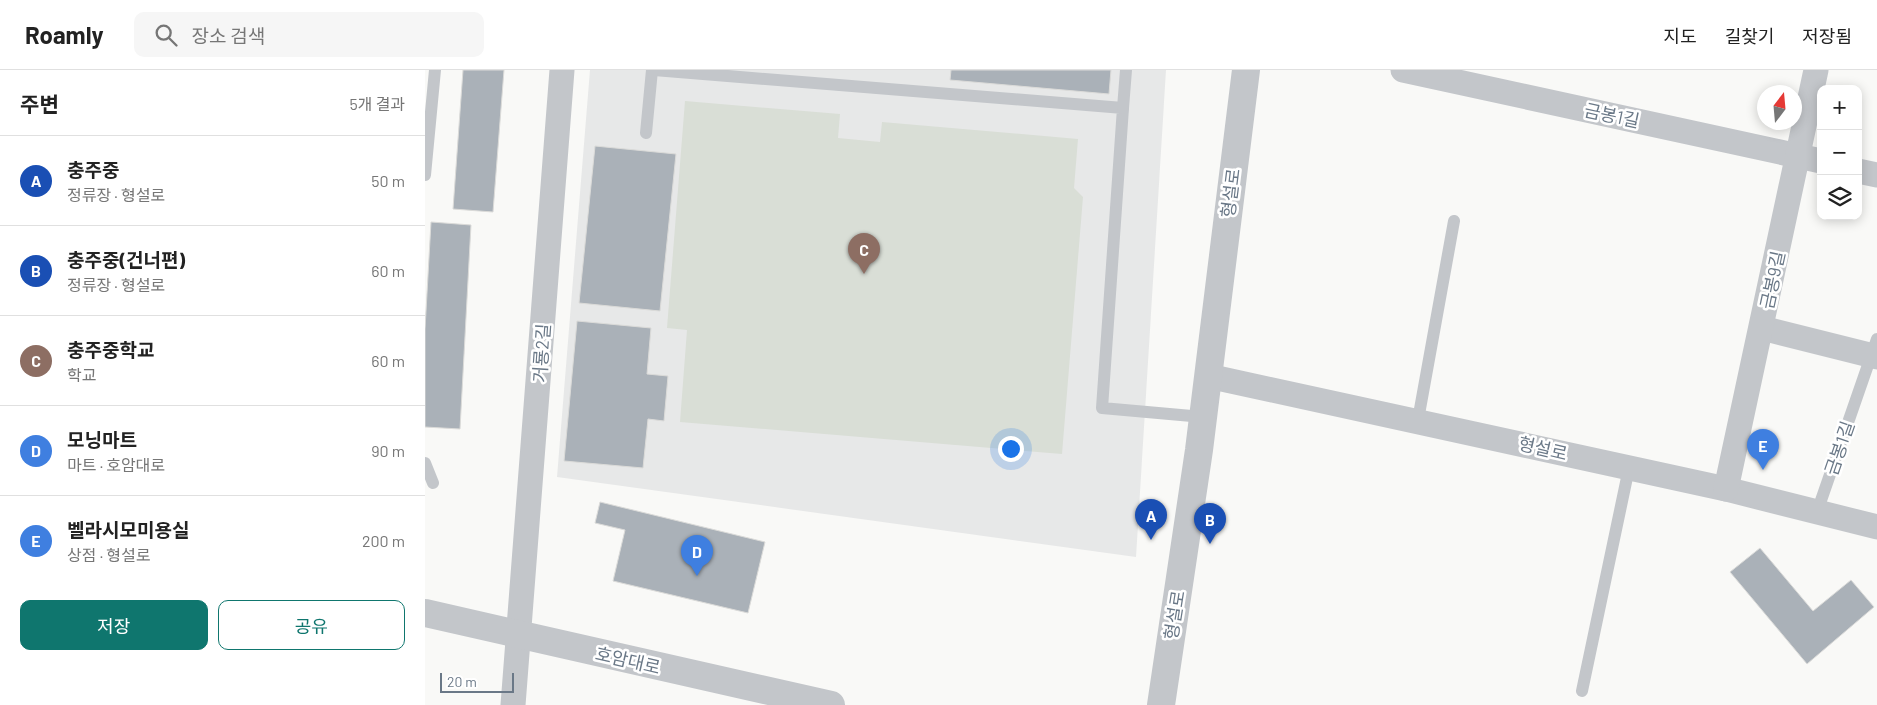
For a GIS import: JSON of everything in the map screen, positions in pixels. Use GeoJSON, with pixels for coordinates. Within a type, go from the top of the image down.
{"type":"FeatureCollection","features":[{"type":"Feature","properties":{"kind":"street","name":"거룡2길"},"geometry":{"type":"LineString","coordinates":[[513,705],[520,636],[562,70]]}},
{"type":"Feature","properties":{"kind":"street","name":"형설로"},"geometry":{"type":"LineString","coordinates":[[1161,705],[1203,417],[1246,70]]}},
{"type":"Feature","properties":{"kind":"street","name":"금봉1길"},"geometry":{"type":"LineString","coordinates":[[1403,70],[1471,77],[1810,158]]}},
{"type":"Feature","properties":{"kind":"street","name":"금봉9길"},"geometry":{"type":"LineString","coordinates":[[1726,489],[1762,328],[1810,158],[1816,70]]}},
{"type":"Feature","properties":{"kind":"street"},"geometry":{"type":"LineString","coordinates":[[1862,172],[1877,175]]}},
{"type":"Feature","properties":{"kind":"street","name":"금봉1길"},"geometry":{"type":"LineString","coordinates":[[1762,328],[1875,351]]}},
{"type":"Feature","properties":{"kind":"street","name":"형설로"},"geometry":{"type":"LineString","coordinates":[[1208,376],[1418,420],[1726,489],[1877,527]]}},
{"type":"Feature","properties":{"kind":"street","name":"호암대로"},"geometry":{"type":"LineString","coordinates":[[425,613],[831,705]]}},
{"type":"Feature","properties":{"kind":"lane"},"geometry":{"type":"LineString","coordinates":[[425,175],[435,70]]}},
{"type":"Feature","properties":{"kind":"lane"},"geometry":{"type":"LineString","coordinates":[[646,133],[653,70],[1123,108]]}},
{"type":"Feature","properties":{"kind":"lane"},"geometry":{"type":"LineString","coordinates":[[1126,70],[1102,408],[1203,417]]}},
{"type":"Feature","properties":{"kind":"lane"},"geometry":{"type":"LineString","coordinates":[[1418,420],[1454,221]]}},
{"type":"Feature","properties":{"kind":"lane","name":"금봉1길"},"geometry":{"type":"LineString","coordinates":[[1817,512],[1875,351]]}},
{"type":"Feature","properties":{"kind":"lane"},"geometry":{"type":"LineString","coordinates":[[425,463],[433,483]]}},
{"type":"Feature","properties":{"kind":"lane"},"geometry":{"type":"LineString","coordinates":[[1582,691],[1629,468]]}},
{"type":"Feature","properties":{"kind":"shaded area"},"geometry":{"type":"Polygon","coordinates":[[[590,70],[1166,70],[1136,557],[557,477],[590,70]]]}},
{"type":"Feature","properties":{"kind":"shaded area"},"geometry":{"type":"Polygon","coordinates":[[[685,101],[840,114],[838,138],[880,142],[882,122],[1078,139],[1074,188],[1083,197],[1062,454],[680,422],[687,330],[667,328],[685,101]]]}},
{"type":"Feature","properties":{"kind":"building"},"geometry":{"type":"Polygon","coordinates":[[[463,70],[504,70],[493,212],[453,209],[463,70]]]}},
{"type":"Feature","properties":{"kind":"building"},"geometry":{"type":"Polygon","coordinates":[[[951,70],[1111,70],[1109,94],[950,80],[951,70]]]}},
{"type":"Feature","properties":{"kind":"building"},"geometry":{"type":"Polygon","coordinates":[[[595,146],[676,154],[660,311],[579,303],[595,146]]]}},
{"type":"Feature","properties":{"kind":"building"},"geometry":{"type":"Polygon","coordinates":[[[431,222],[471,225],[460,429],[425,427],[425,329],[431,222]]]}},
{"type":"Feature","properties":{"kind":"building"},"geometry":{"type":"Polygon","coordinates":[[[577,321],[651,328],[647,374],[668,376],[664,421],[648,419],[643,468],[564,461],[577,321]]]}},
{"type":"Feature","properties":{"kind":"building"},"geometry":{"type":"Polygon","coordinates":[[[600,502],[765,542],[748,613],[613,581],[625,530],[595,523],[600,502]]]}},
{"type":"Feature","properties":{"kind":"building"},"geometry":{"type":"Polygon","coordinates":[[[1760,548],[1813,611],[1851,580],[1874,607],[1807,664],[1730,572],[1760,548]]]}},
{"type":"Feature","properties":{"kind":"place","name":"충주중학교"},"geometry":{"type":"Point","coordinates":[864,274]}},
{"type":"Feature","properties":{"kind":"place","name":"벨라시모미용실"},"geometry":{"type":"Point","coordinates":[1763,470]}},
{"type":"Feature","properties":{"kind":"place","name":"충주중"},"geometry":{"type":"Point","coordinates":[1151,540]}},
{"type":"Feature","properties":{"kind":"place","name":"충주중(건너편)"},"geometry":{"type":"Point","coordinates":[1210,544]}},
{"type":"Feature","properties":{"kind":"place","name":"모닝마트"},"geometry":{"type":"Point","coordinates":[697,576]}}]}
